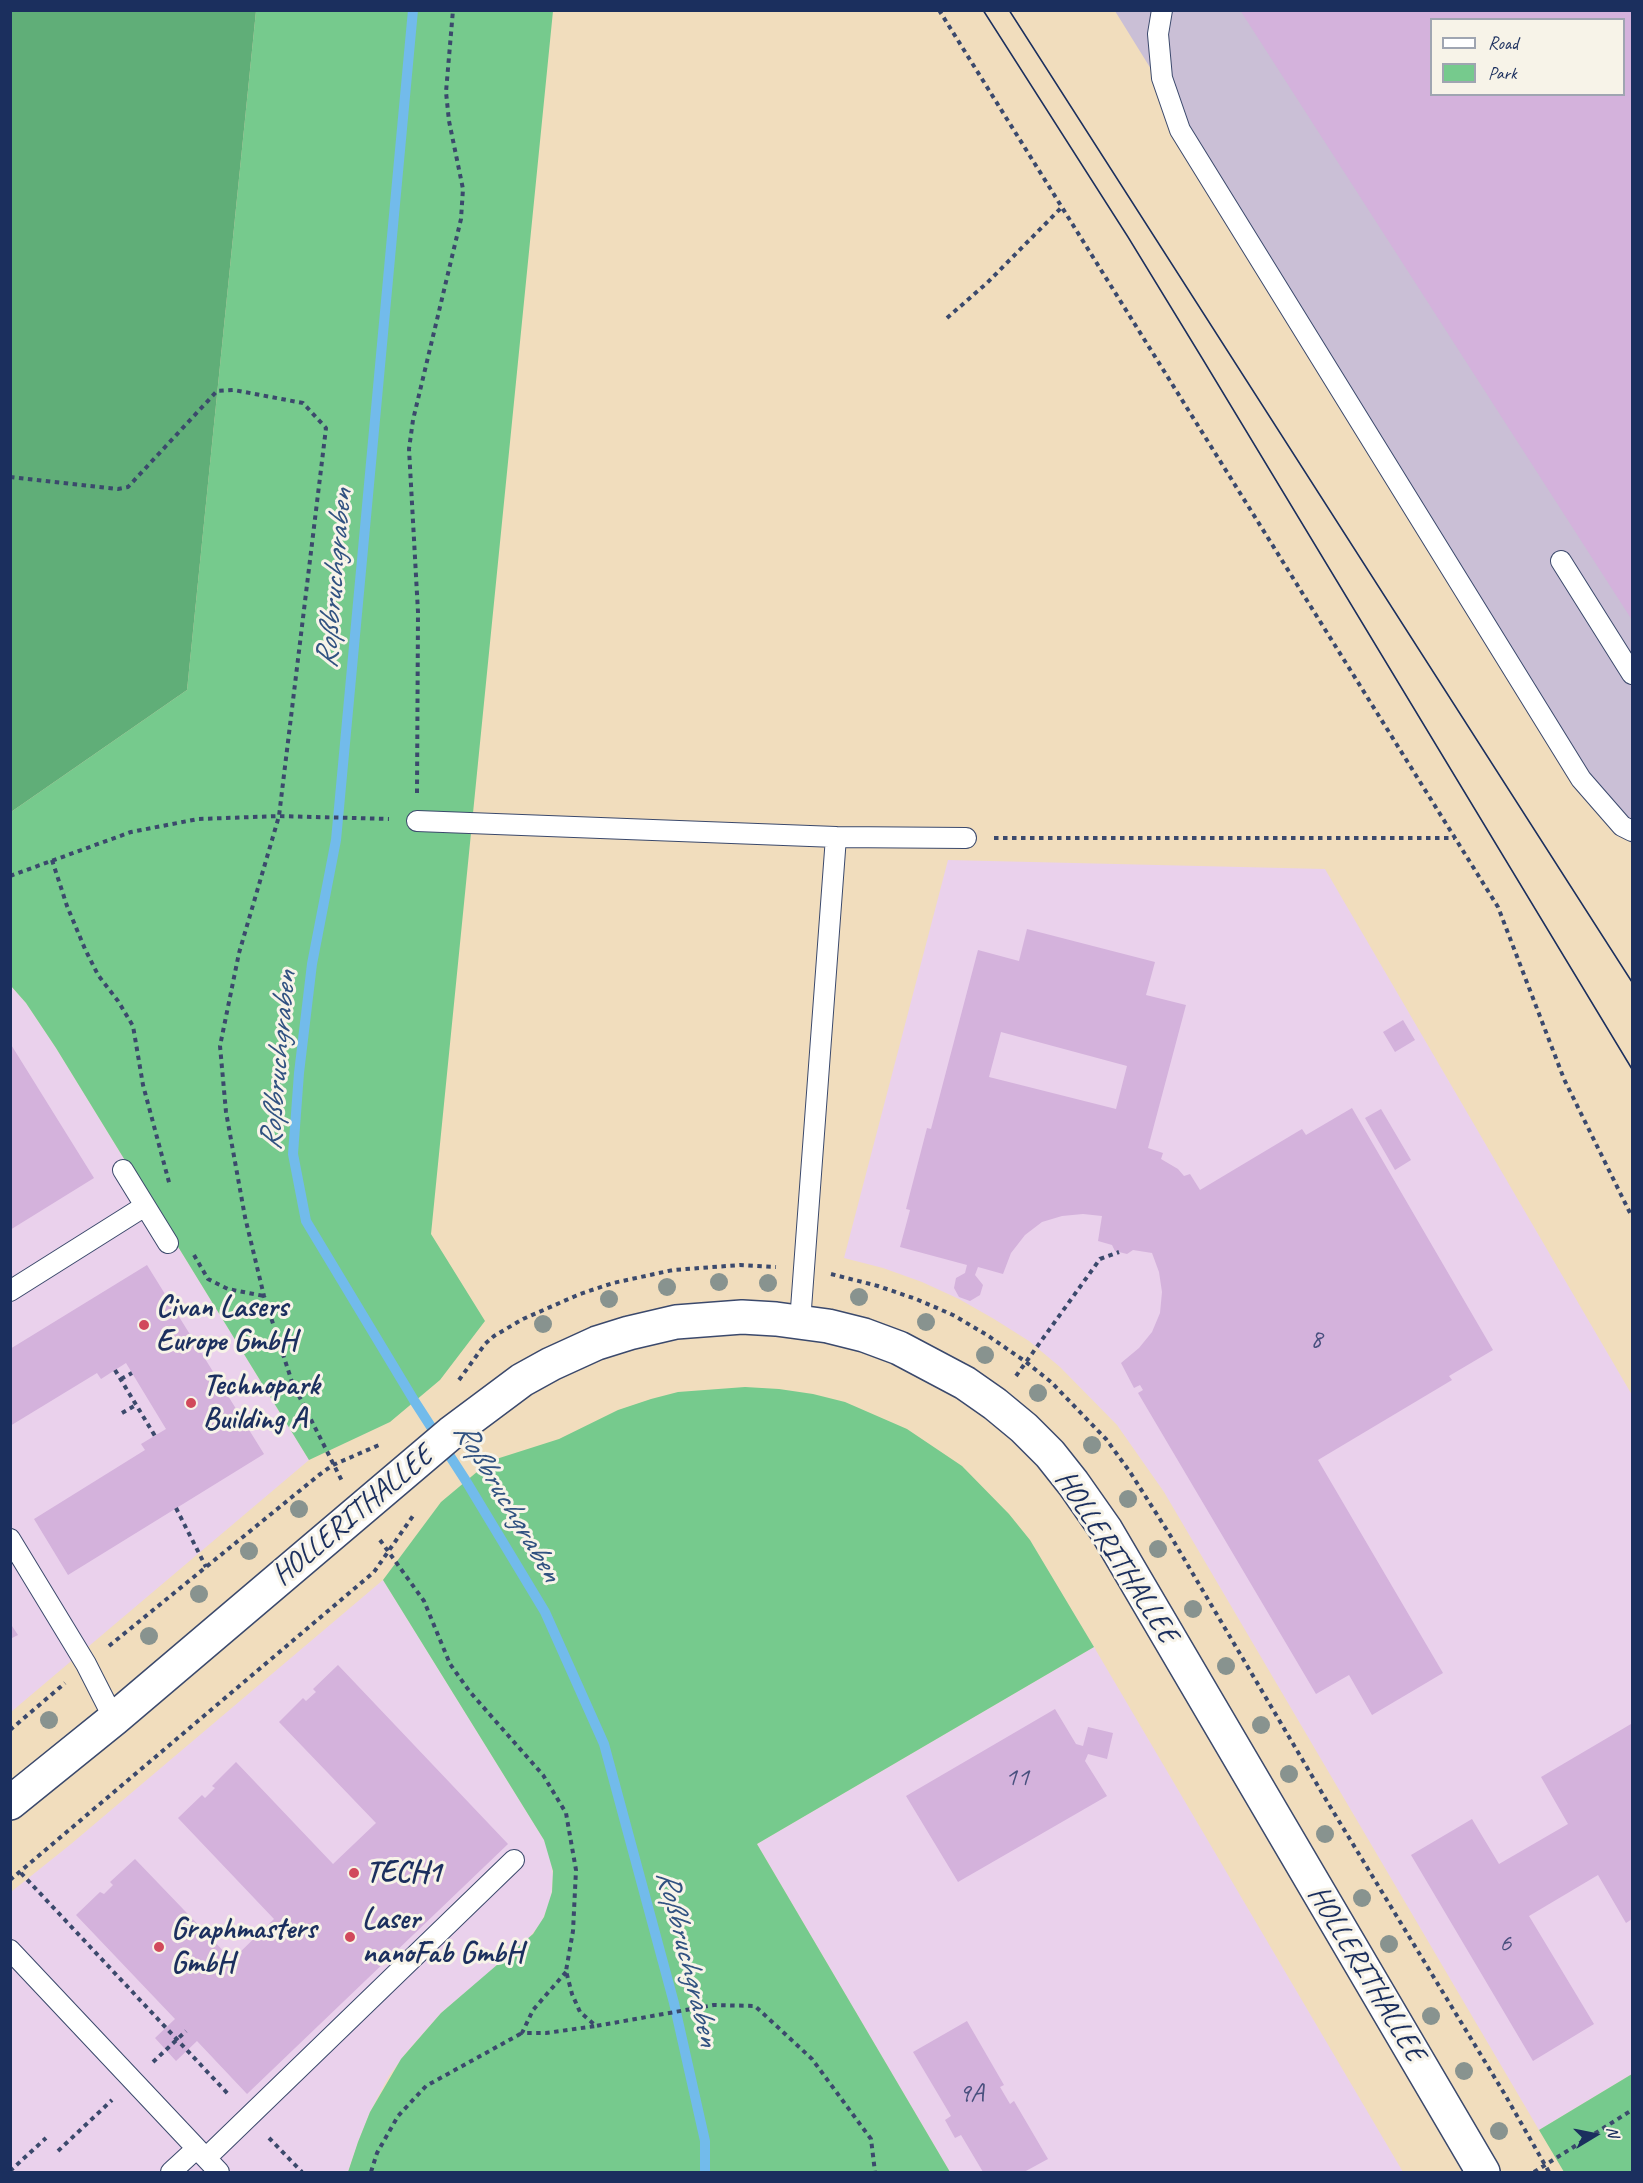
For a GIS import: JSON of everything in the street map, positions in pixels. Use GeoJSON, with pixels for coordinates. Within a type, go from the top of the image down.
{"type":"FeatureCollection","features":[{"type":"Feature","properties":{"kind":"street","name":"HOLLERITHALLEE"},"geometry":{"type":"LineString","coordinates":[[10,1803],[114,1719],[440,1442],[522,1380],[566,1356],[629,1333],[659,1325],[708,1318],[753,1318],[800,1322],[864,1335],[899,1348],[965,1383],[996,1404],[1050,1454],[1073,1483],[1106,1530],[1483,2172]]}},
{"type":"Feature","properties":{"kind":"lane"},"geometry":{"type":"LineString","coordinates":[[1161,10],[1158,34],[1162,78],[1180,130],[1581,779],[1622,826],[1632,831]]}},
{"type":"Feature","properties":{"kind":"lane"},"geometry":{"type":"LineString","coordinates":[[1561,561],[1632,674]]}},
{"type":"Feature","properties":{"kind":"lane"},"geometry":{"type":"LineString","coordinates":[[417,820],[836,837],[966,838]]}},
{"type":"Feature","properties":{"kind":"lane"},"geometry":{"type":"LineString","coordinates":[[800,1322],[836,837]]}},
{"type":"Feature","properties":{"kind":"lane"},"geometry":{"type":"LineString","coordinates":[[123,1170],[168,1243]]}},
{"type":"Feature","properties":{"kind":"lane"},"geometry":{"type":"LineString","coordinates":[[10,1291],[145,1206]]}},
{"type":"Feature","properties":{"kind":"lane"},"geometry":{"type":"LineString","coordinates":[[10,1539],[86,1664],[114,1719]]}},
{"type":"Feature","properties":{"kind":"lane"},"geometry":{"type":"LineString","coordinates":[[171,2172],[207,2160],[249,2116],[514,1860]]}},
{"type":"Feature","properties":{"kind":"lane"},"geometry":{"type":"LineString","coordinates":[[10,1950],[207,2160]]}},
{"type":"Feature","properties":{"kind":"path"},"geometry":{"type":"LineString","coordinates":[[417,820],[418,612],[410,449],[412,420],[461,219],[463,189],[449,121],[446,92],[453,10]]}},
{"type":"Feature","properties":{"kind":"path"},"geometry":{"type":"LineString","coordinates":[[939,10],[1497,907],[1564,1079],[1632,1217]]}},
{"type":"Feature","properties":{"kind":"path"},"geometry":{"type":"LineString","coordinates":[[947,318],[987,283],[1062,207]]}},
{"type":"Feature","properties":{"kind":"path"},"geometry":{"type":"LineString","coordinates":[[10,477],[118,489],[128,487],[217,391],[234,390],[303,403],[326,428],[279,816],[239,953],[220,1046],[226,1112],[245,1217],[264,1296],[292,1382],[333,1465]]}},
{"type":"Feature","properties":{"kind":"path"},"geometry":{"type":"LineString","coordinates":[[10,876],[131,832],[198,819],[279,816],[362,818]]}},
{"type":"Feature","properties":{"kind":"path"},"geometry":{"type":"LineString","coordinates":[[966,838],[1455,838]]}},
{"type":"Feature","properties":{"kind":"path"},"geometry":{"type":"LineString","coordinates":[[52,860],[67,906],[93,966],[133,1026],[143,1085],[172,1196]]}},
{"type":"Feature","properties":{"kind":"path"},"geometry":{"type":"LineString","coordinates":[[190,1246],[208,1279],[228,1289],[264,1296]]}},
{"type":"Feature","properties":{"kind":"path"},"geometry":{"type":"LineString","coordinates":[[996,1404],[1100,1259],[1119,1252]]}},
{"type":"Feature","properties":{"kind":"path"},"geometry":{"type":"LineString","coordinates":[[458,1381],[485,1344],[494,1336],[550,1306],[602,1287],[645,1275],[706,1266],[740,1265],[805,1269],[840,1275],[916,1299],[978,1330],[1026,1362],[1080,1410],[1106,1439],[1149,1502],[1340,1823],[1504,2092],[1549,2172]]}},
{"type":"Feature","properties":{"kind":"path"},"geometry":{"type":"LineString","coordinates":[[115,1370],[155,1436]]}},
{"type":"Feature","properties":{"kind":"path"},"geometry":{"type":"LineString","coordinates":[[121,1379],[132,1373]]}},
{"type":"Feature","properties":{"kind":"path"},"geometry":{"type":"LineString","coordinates":[[122,1413],[136,1405]]}},
{"type":"Feature","properties":{"kind":"path"},"geometry":{"type":"LineString","coordinates":[[10,1730],[86,1664],[333,1465],[384,1442]]}},
{"type":"Feature","properties":{"kind":"path"},"geometry":{"type":"LineString","coordinates":[[176,1508],[206,1567]]}},
{"type":"Feature","properties":{"kind":"path"},"geometry":{"type":"LineString","coordinates":[[10,1880],[374,1572],[416,1512]]}},
{"type":"Feature","properties":{"kind":"path"},"geometry":{"type":"LineString","coordinates":[[389,1551],[424,1601],[450,1664],[470,1692],[543,1775],[566,1813],[576,1870],[573,1931],[566,1971],[572,1995],[580,2012],[596,2026]]}},
{"type":"Feature","properties":{"kind":"path"},"geometry":{"type":"LineString","coordinates":[[21,1873],[302,2172]]}},
{"type":"Feature","properties":{"kind":"path"},"geometry":{"type":"LineString","coordinates":[[522,2033],[533,2010],[566,1971]]}},
{"type":"Feature","properties":{"kind":"path"},"geometry":{"type":"LineString","coordinates":[[371,2172],[377,2153],[398,2116],[426,2086],[522,2033],[546,2033],[596,2026],[714,2005],[755,2006],[812,2058],[871,2139],[875,2172]]}},
{"type":"Feature","properties":{"kind":"path"},"geometry":{"type":"LineString","coordinates":[[58,2151],[186,2031]]}},
{"type":"Feature","properties":{"kind":"path"},"geometry":{"type":"LineString","coordinates":[[1533,2172],[1632,2110]]}},
{"type":"Feature","properties":{"kind":"path"},"geometry":{"type":"LineString","coordinates":[[10,2171],[46,2138]]}},
{"type":"Feature","properties":{"kind":"shaded area"},"geometry":{"type":"Polygon","coordinates":[[[1115,11],[1632,11],[1632,845],[1115,11]]]}},
{"type":"Feature","properties":{"kind":"shaded area"},"geometry":{"type":"Polygon","coordinates":[[[948,860],[1325,869],[1632,1395],[1632,2074],[1539,2130],[1164,1492],[1117,1425],[1060,1367],[1029,1341],[994,1319],[922,1282],[883,1268],[844,1258],[948,860]]]}},
{"type":"Feature","properties":{"kind":"shaded area"},"geometry":{"type":"Polygon","coordinates":[[[11,986],[26,1003],[56,1048],[309,1460],[11,1712],[11,986]]]}},
{"type":"Feature","properties":{"kind":"shaded area"},"geometry":{"type":"Polygon","coordinates":[[[383,1580],[544,1840],[551,1860],[553,1876],[551,1899],[541,1923],[528,1939],[441,2013],[405,2054],[389,2076],[370,2112],[348,2172],[11,2172],[11,1892],[383,1580]]]}},
{"type":"Feature","properties":{"kind":"shaded area"},"geometry":{"type":"Polygon","coordinates":[[[1094,1647],[1403,2172],[950,2172],[757,1844],[1094,1647]]]}},
{"type":"Feature","properties":{"kind":"green space"},"geometry":{"type":"Polygon","coordinates":[[[11,10],[256,11],[187,690],[11,812],[11,10]]]}},
{"type":"Feature","properties":{"kind":"green space"},"geometry":{"type":"Polygon","coordinates":[[[256,11],[553,11],[431,1234],[485,1321],[440,1380],[390,1422],[309,1460],[56,1048],[26,1003],[11,986],[11,812],[187,690],[256,11]]]}},
{"type":"Feature","properties":{"kind":"green space"},"geometry":{"type":"Polygon","coordinates":[[[745,1387],[813,1394],[845,1402],[907,1429],[962,1466],[1009,1514],[1030,1540],[1094,1647],[757,1844],[950,2172],[348,2172],[370,2112],[401,2059],[441,2013],[533,1934],[544,1917],[552,1892],[553,1871],[544,1840],[383,1580],[441,1502],[490,1461],[559,1439],[618,1410],[651,1399],[678,1392],[745,1387]]]}},
{"type":"Feature","properties":{"kind":"green space"},"geometry":{"type":"Polygon","coordinates":[[[1632,2074],[1632,2172],[1564,2172],[1539,2130],[1632,2074]]]}},
{"type":"Feature","properties":{"kind":"building"},"geometry":{"type":"Polygon","coordinates":[[[1240,10],[1632,10],[1632,620],[1240,10]]]}},
{"type":"Feature","properties":{"kind":"building"},"geometry":{"type":"Polygon","coordinates":[[[1027,929],[1155,962],[1146,995],[1186,1005],[1148,1148],[1163,1153],[1161,1159],[1178,1169],[1184,1176],[1190,1174],[1200,1190],[1302,1129],[1306,1135],[1352,1108],[1493,1350],[1449,1376],[1452,1380],[1318,1460],[1443,1673],[1372,1715],[1349,1675],[1316,1694],[1138,1393],[1143,1390],[1140,1385],[1134,1388],[1121,1363],[1139,1348],[1152,1332],[1160,1313],[1162,1292],[1159,1272],[1152,1253],[1133,1250],[1127,1254],[1115,1251],[1112,1245],[1098,1241],[1102,1216],[1083,1214],[1062,1216],[1042,1222],[1025,1235],[1011,1253],[1003,1274],[978,1267],[975,1275],[983,1285],[980,1295],[970,1301],[959,1297],[954,1288],[956,1278],[965,1273],[967,1265],[900,1247],[910,1210],[906,1209],[927,1128],[931,1129],[978,950],[1019,961],[1027,929]],[[1001,1032],[989,1077],[1116,1109],[1127,1066],[1001,1032]]]}},
{"type":"Feature","properties":{"kind":"building"},"geometry":{"type":"Polygon","coordinates":[[[1403,1020],[1415,1040],[1395,1052],[1383,1032],[1403,1020]]]}},
{"type":"Feature","properties":{"kind":"building"},"geometry":{"type":"Polygon","coordinates":[[[10,1043],[94,1178],[10,1230],[10,1043]]]}},
{"type":"Feature","properties":{"kind":"building"},"geometry":{"type":"Polygon","coordinates":[[[1381,1109],[1411,1160],[1395,1170],[1365,1118],[1381,1109]]]}},
{"type":"Feature","properties":{"kind":"building","name":"Technopark Building A"},"geometry":{"type":"Polygon","coordinates":[[[147,1265],[264,1454],[68,1575],[34,1519],[145,1450],[141,1444],[166,1429],[126,1363],[101,1379],[97,1373],[10,1426],[10,1349],[147,1265]]]}},
{"type":"Feature","properties":{"kind":"building"},"geometry":{"type":"Polygon","coordinates":[[[10,1623],[18,1635],[10,1639],[10,1623]]]}},
{"type":"Feature","properties":{"kind":"building","name":"TECH1"},"geometry":{"type":"Polygon","coordinates":[[[338,1665],[508,1844],[247,2094],[197,2041],[176,2061],[155,2038],[175,2019],[76,1915],[100,1892],[104,1894],[113,1885],[110,1882],[135,1859],[232,1960],[274,1919],[178,1818],[202,1795],[205,1798],[215,1788],[212,1786],[236,1762],[333,1864],[376,1823],[279,1722],[303,1698],[306,1701],[316,1692],[313,1689],[338,1665]]]}},
{"type":"Feature","properties":{"kind":"building"},"geometry":{"type":"Polygon","coordinates":[[[1055,1709],[1076,1744],[1083,1746],[1088,1727],[1113,1733],[1107,1759],[1088,1754],[1085,1761],[1107,1796],[958,1882],[906,1796],[1055,1709]]]}},
{"type":"Feature","properties":{"kind":"building"},"geometry":{"type":"Polygon","coordinates":[[[1631,1724],[1632,1919],[1626,1923],[1598,1875],[1529,1916],[1594,2024],[1533,2061],[1411,1855],[1472,1819],[1499,1864],[1568,1824],[1541,1777],[1631,1724]]]}},
{"type":"Feature","properties":{"kind":"building"},"geometry":{"type":"Polygon","coordinates":[[[967,2021],[1004,2085],[1000,2087],[1010,2104],[1014,2101],[1048,2159],[1024,2172],[983,2172],[961,2135],[955,2138],[945,2120],[951,2116],[913,2052],[967,2021]]]}},
{"type":"Feature","properties":{"kind":"waterway","name":"Roßbruchgraben"},"geometry":{"type":"LineString","coordinates":[[413,10],[336,840],[312,964],[299,1073],[293,1154],[306,1221],[545,1612],[604,1744],[674,2003],[705,2141],[705,2172]]}},
{"type":"Feature","properties":{"kind":"tram line"},"geometry":{"type":"LineString","coordinates":[[983,10],[1128,237],[1632,1069]]}},
{"type":"Feature","properties":{"kind":"tram line"},"geometry":{"type":"LineString","coordinates":[[1009,10],[1632,982]]}},
{"type":"Feature","properties":{"kind":"place","name":"Civan Lasers Europe GmbH"},"geometry":{"type":"Point","coordinates":[144,1325]}},
{"type":"Feature","properties":{"kind":"place","name":"Technopark Building A"},"geometry":{"type":"Point","coordinates":[191,1403]}},
{"type":"Feature","properties":{"kind":"place","name":"TECH1"},"geometry":{"type":"Point","coordinates":[354,1873]}},
{"type":"Feature","properties":{"kind":"place","name":"Laser nanoFab GmbH"},"geometry":{"type":"Point","coordinates":[350,1937]}},
{"type":"Feature","properties":{"kind":"place","name":"Graphmasters GmbH"},"geometry":{"type":"Point","coordinates":[159,1947]}}]}
